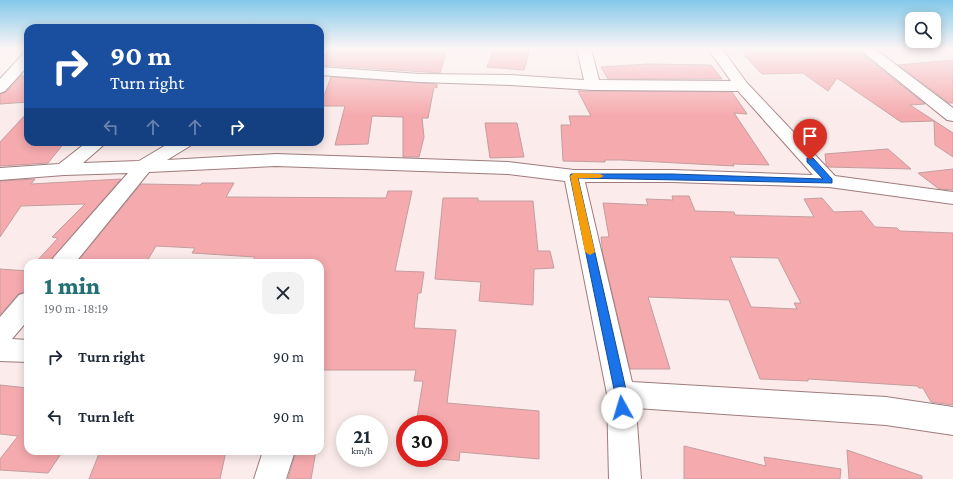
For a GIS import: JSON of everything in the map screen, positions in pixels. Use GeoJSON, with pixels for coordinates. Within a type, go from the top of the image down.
{"type":"FeatureCollection","features":[{"type":"Feature","properties":{"kind":"street"},"geometry":{"type":"LineString","coordinates":[[0,88],[15,71]]}},
{"type":"Feature","properties":{"kind":"street"},"geometry":{"type":"LineString","coordinates":[[325,71],[412,77],[510,80],[593,85],[742,86]]}},
{"type":"Feature","properties":{"kind":"street"},"geometry":{"type":"LineString","coordinates":[[590,71],[593,85]]}},
{"type":"Feature","properties":{"kind":"street"},"geometry":{"type":"LineString","coordinates":[[731,71],[742,86],[829,181]]}},
{"type":"Feature","properties":{"kind":"street"},"geometry":{"type":"LineString","coordinates":[[895,71],[953,116]]}},
{"type":"Feature","properties":{"kind":"street"},"geometry":{"type":"LineString","coordinates":[[64,169],[93,146]]}},
{"type":"Feature","properties":{"kind":"street"},"geometry":{"type":"LineString","coordinates":[[65,259],[143,167],[177,146]]}},
{"type":"Feature","properties":{"kind":"street"},"geometry":{"type":"LineString","coordinates":[[0,174],[64,169],[143,167],[276,160],[508,168],[574,176],[672,176],[829,181],[953,198]]}},
{"type":"Feature","properties":{"kind":"street"},"geometry":{"type":"LineString","coordinates":[[574,176],[621,394],[625,479]]}},
{"type":"Feature","properties":{"kind":"street"},"geometry":{"type":"LineString","coordinates":[[0,335],[24,307]]}},
{"type":"Feature","properties":{"kind":"street"},"geometry":{"type":"LineString","coordinates":[[0,350],[24,351]]}},
{"type":"Feature","properties":{"kind":"street"},"geometry":{"type":"LineString","coordinates":[[621,394],[886,412],[953,420]]}},
{"type":"Feature","properties":{"kind":"street"},"geometry":{"type":"LineString","coordinates":[[270,479],[278,455]]}},
{"type":"Feature","properties":{"kind":"building"},"geometry":{"type":"Polygon","coordinates":[[[415,71],[440,71],[440,73],[415,71]]]}},
{"type":"Feature","properties":{"kind":"building"},"geometry":{"type":"Polygon","coordinates":[[[604,71],[716,71],[722,79],[608,79],[604,71]]]}},
{"type":"Feature","properties":{"kind":"building"},"geometry":{"type":"Polygon","coordinates":[[[760,71],[884,71],[925,104],[910,105],[953,133],[953,157],[935,145],[934,121],[901,122],[837,78],[828,91],[803,73],[762,74],[760,71]]]}},
{"type":"Feature","properties":{"kind":"building"},"geometry":{"type":"Polygon","coordinates":[[[907,71],[953,71],[953,103],[949,103],[907,71]]]}},
{"type":"Feature","properties":{"kind":"building"},"geometry":{"type":"Polygon","coordinates":[[[21,76],[24,76],[24,102],[0,104],[0,94],[6,92],[21,76]]]}},
{"type":"Feature","properties":{"kind":"building"},"geometry":{"type":"Polygon","coordinates":[[[331,77],[437,84],[437,88],[434,87],[428,118],[422,118],[424,137],[419,157],[403,157],[403,117],[372,116],[368,144],[335,145],[345,106],[324,106],[324,95],[331,77]]]}},
{"type":"Feature","properties":{"kind":"building"},"geometry":{"type":"Polygon","coordinates":[[[578,91],[732,92],[747,114],[734,113],[769,165],[733,164],[734,166],[621,160],[605,160],[605,162],[563,161],[561,125],[571,125],[569,116],[591,116],[578,91]]]}},
{"type":"Feature","properties":{"kind":"building"},"geometry":{"type":"Polygon","coordinates":[[[24,116],[24,146],[62,146],[48,163],[0,166],[0,142],[24,116]]]}},
{"type":"Feature","properties":{"kind":"building"},"geometry":{"type":"Polygon","coordinates":[[[485,123],[517,123],[524,157],[490,158],[485,123]]]}},
{"type":"Feature","properties":{"kind":"building"},"geometry":{"type":"Polygon","coordinates":[[[888,149],[911,169],[828,167],[826,164],[825,154],[888,149]]]}},
{"type":"Feature","properties":{"kind":"building"},"geometry":{"type":"Polygon","coordinates":[[[953,169],[953,190],[939,189],[918,173],[953,169]]]}},
{"type":"Feature","properties":{"kind":"building"},"geometry":{"type":"Polygon","coordinates":[[[35,179],[31,184],[121,179],[52,259],[39,259],[58,238],[52,237],[85,204],[21,206],[0,237],[0,181],[35,179]]]}},
{"type":"Feature","properties":{"kind":"building"},"geometry":{"type":"Polygon","coordinates":[[[202,183],[234,183],[226,197],[386,198],[388,191],[412,191],[395,271],[424,272],[421,293],[418,293],[414,328],[456,330],[447,403],[539,411],[539,459],[460,452],[459,461],[448,460],[448,415],[417,415],[423,381],[414,381],[416,370],[324,370],[324,259],[254,259],[255,257],[192,253],[195,248],[156,246],[148,259],[79,259],[141,184],[200,185],[202,183]]]}},
{"type":"Feature","properties":{"kind":"building"},"geometry":{"type":"Polygon","coordinates":[[[672,196],[689,196],[695,211],[734,212],[735,215],[814,217],[804,199],[822,198],[834,212],[862,211],[875,227],[897,228],[900,231],[953,233],[953,405],[931,402],[923,388],[919,388],[917,386],[808,379],[808,381],[760,379],[729,300],[648,297],[670,369],[630,369],[603,254],[601,237],[609,237],[603,203],[648,205],[646,199],[673,200],[672,196]],[[730,257],[751,307],[797,309],[794,303],[801,303],[778,258],[730,257]]]}},
{"type":"Feature","properties":{"kind":"building"},"geometry":{"type":"Polygon","coordinates":[[[443,198],[478,198],[478,201],[533,201],[538,251],[550,251],[554,268],[534,269],[533,305],[479,301],[481,282],[435,279],[443,198]]]}},
{"type":"Feature","properties":{"kind":"building"},"geometry":{"type":"Polygon","coordinates":[[[0,269],[24,271],[24,291],[18,294],[0,315],[0,269]]]}},
{"type":"Feature","properties":{"kind":"building"},"geometry":{"type":"Polygon","coordinates":[[[0,385],[24,388],[24,455],[60,455],[48,473],[0,470],[0,459],[18,436],[0,434],[0,385]]]}},
{"type":"Feature","properties":{"kind":"building"},"geometry":{"type":"Polygon","coordinates":[[[684,446],[766,466],[764,457],[841,469],[840,479],[684,479],[684,446]]]}},
{"type":"Feature","properties":{"kind":"building"},"geometry":{"type":"Polygon","coordinates":[[[847,450],[922,476],[922,479],[849,479],[847,450]]]}},
{"type":"Feature","properties":{"kind":"building"},"geometry":{"type":"Polygon","coordinates":[[[98,455],[225,455],[220,479],[89,479],[98,455]]]}},
{"type":"Feature","properties":{"kind":"building"},"geometry":{"type":"Polygon","coordinates":[[[295,455],[315,455],[311,479],[288,479],[295,455]]]}},
{"type":"Feature","properties":{"kind":"slow traffic"},"geometry":{"type":"LineString","coordinates":[[590,252],[574,176],[600,176]]}},
{"type":"Feature","properties":{"kind":"route"},"geometry":{"type":"LineString","coordinates":[[622,408],[621,394],[574,176],[672,176],[829,181],[810,160]]}}]}
